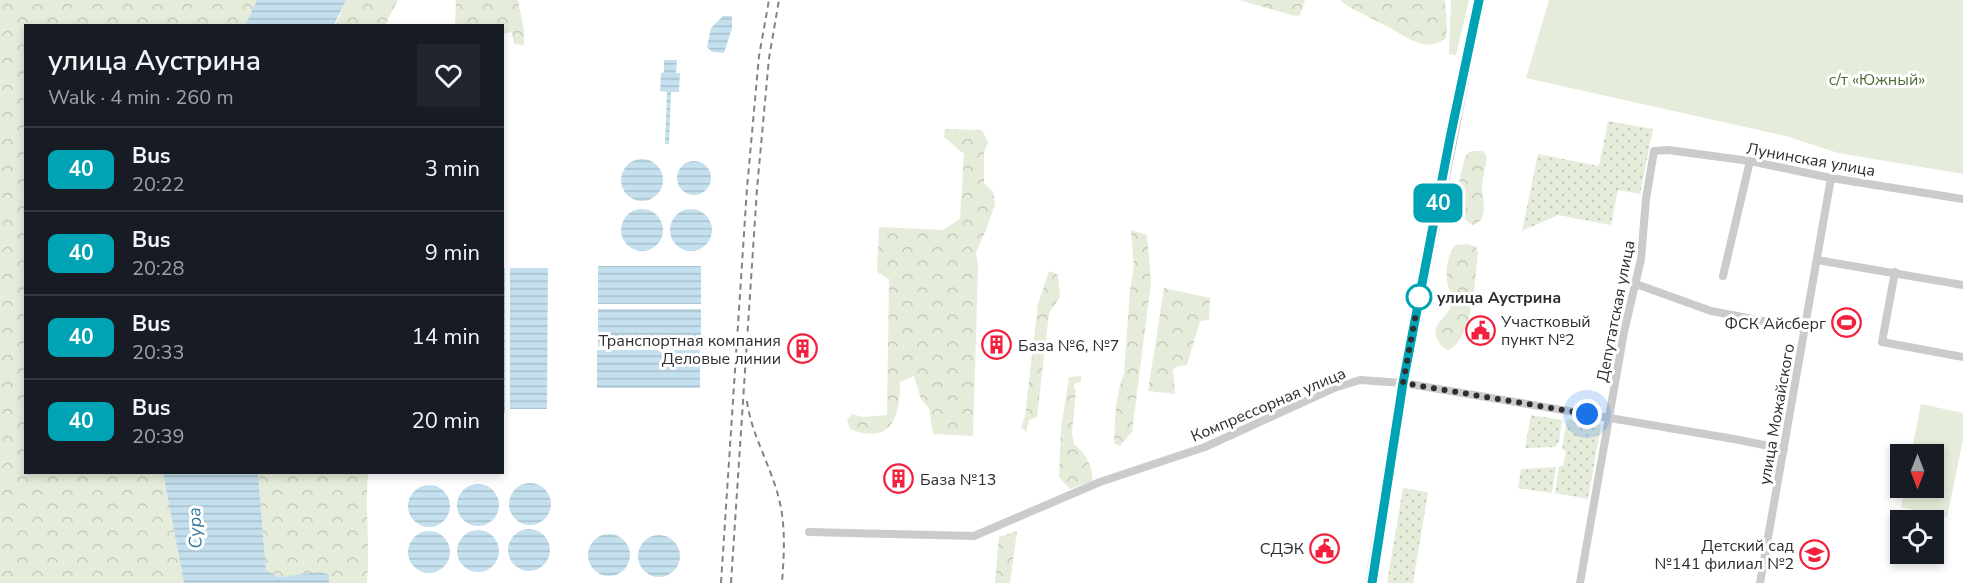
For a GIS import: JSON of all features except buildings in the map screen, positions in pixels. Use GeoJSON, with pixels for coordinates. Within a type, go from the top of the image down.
{"type":"FeatureCollection","features":[{"type":"Feature","properties":{"kind":"main road"},"geometry":{"type":"LineString","coordinates":[[1371,583],[1403,383],[1479,0]]}},
{"type":"Feature","properties":{"kind":"street","name":"Лунинская улица"},"geometry":{"type":"LineString","coordinates":[[1654,151],[1668,150],[1750,161],[1831,178],[1963,199]]}},
{"type":"Feature","properties":{"kind":"street","name":"Депутатская улица"},"geometry":{"type":"LineString","coordinates":[[1580,583],[1624,332],[1641,259],[1646,199],[1654,151]]}},
{"type":"Feature","properties":{"kind":"street"},"geometry":{"type":"LineString","coordinates":[[1723,276],[1750,161]]}},
{"type":"Feature","properties":{"kind":"street","name":"улица Можайского"},"geometry":{"type":"LineString","coordinates":[[1760,583],[1831,178]]}},
{"type":"Feature","properties":{"kind":"street"},"geometry":{"type":"LineString","coordinates":[[1817,260],[1963,285]]}},
{"type":"Feature","properties":{"kind":"street"},"geometry":{"type":"LineString","coordinates":[[1895,272],[1882,342],[1963,357]]}},
{"type":"Feature","properties":{"kind":"street"},"geometry":{"type":"LineString","coordinates":[[1635,284],[1711,311],[1805,328]]}},
{"type":"Feature","properties":{"kind":"street","name":"Компрессорная улица"},"geometry":{"type":"LineString","coordinates":[[809,532],[974,536],[1100,482],[1205,447],[1334,388],[1360,380],[1403,383],[1784,449]]}},
{"type":"Feature","properties":{"kind":"green space"},"geometry":{"type":"Polygon","coordinates":[[[0,0],[257,0],[245,24],[24,24],[24,474],[163,474],[184,583],[0,583],[0,0]]]}},
{"type":"Feature","properties":{"kind":"green space"},"geometry":{"type":"Polygon","coordinates":[[[346,0],[398,0],[386,24],[336,24],[346,0]]]}},
{"type":"Feature","properties":{"kind":"green space"},"geometry":{"type":"Polygon","coordinates":[[[456,0],[518,0],[524,31],[524,45],[514,44],[512,32],[504,34],[504,24],[455,24],[456,0]]]}},
{"type":"Feature","properties":{"kind":"green space"},"geometry":{"type":"Polygon","coordinates":[[[1239,0],[1305,0],[1300,15],[1295,16],[1239,0]]]}},
{"type":"Feature","properties":{"kind":"green space"},"geometry":{"type":"Polygon","coordinates":[[[1340,0],[1445,0],[1446,38],[1431,44],[1416,42],[1340,0]]]}},
{"type":"Feature","properties":{"kind":"green space"},"geometry":{"type":"Polygon","coordinates":[[[1451,0],[1469,0],[1456,55],[1449,54],[1451,0]]]}},
{"type":"Feature","properties":{"kind":"green space","name":"с/т «Южный»"},"geometry":{"type":"Polygon","coordinates":[[[1549,0],[1963,0],[1963,174],[1838,153],[1786,136],[1526,78],[1549,0]]]}},
{"type":"Feature","properties":{"kind":"green space"},"geometry":{"type":"Polygon","coordinates":[[[1608,121],[1653,129],[1640,194],[1618,190],[1611,225],[1558,215],[1522,231],[1538,154],[1599,166],[1608,121]]]}},
{"type":"Feature","properties":{"kind":"green space"},"geometry":{"type":"Polygon","coordinates":[[[945,129],[982,130],[988,142],[984,152],[984,183],[993,192],[995,204],[976,252],[978,268],[973,436],[933,434],[929,408],[921,399],[914,376],[900,382],[900,395],[895,417],[884,431],[875,434],[850,429],[847,420],[852,414],[863,417],[887,415],[889,279],[877,272],[879,227],[943,230],[960,219],[964,154],[944,137],[945,129]]]}},
{"type":"Feature","properties":{"kind":"green space"},"geometry":{"type":"Polygon","coordinates":[[[1483,151],[1487,157],[1482,187],[1483,215],[1478,223],[1472,225],[1460,211],[1458,194],[1465,157],[1469,152],[1483,151]]]}},
{"type":"Feature","properties":{"kind":"green space"},"geometry":{"type":"Polygon","coordinates":[[[1131,230],[1147,235],[1151,282],[1132,432],[1120,446],[1114,443],[1117,399],[1124,374],[1134,266],[1131,230]]]}},
{"type":"Feature","properties":{"kind":"green space"},"geometry":{"type":"Polygon","coordinates":[[[1468,244],[1476,247],[1478,253],[1472,306],[1464,333],[1449,350],[1441,346],[1436,335],[1438,324],[1451,306],[1447,265],[1455,245],[1468,244]]]}},
{"type":"Feature","properties":{"kind":"green space"},"geometry":{"type":"Polygon","coordinates":[[[1049,271],[1058,275],[1060,297],[1049,313],[1037,417],[1029,420],[1026,432],[1021,427],[1025,416],[1038,304],[1049,271]]]}},
{"type":"Feature","properties":{"kind":"green space"},"geometry":{"type":"Polygon","coordinates":[[[1164,288],[1210,298],[1209,320],[1200,321],[1187,365],[1178,366],[1173,370],[1175,394],[1148,391],[1164,288]]]}},
{"type":"Feature","properties":{"kind":"green space"},"geometry":{"type":"Polygon","coordinates":[[[1081,376],[1081,382],[1074,383],[1076,390],[1072,433],[1074,444],[1085,456],[1090,466],[1092,481],[1070,489],[1059,477],[1061,429],[1069,377],[1081,376]]]}},
{"type":"Feature","properties":{"kind":"green space"},"geometry":{"type":"Polygon","coordinates":[[[1921,404],[1963,413],[1963,440],[1947,517],[1944,516],[1944,510],[1915,510],[1901,507],[1903,498],[1944,498],[1944,444],[1913,444],[1921,404]]]}},
{"type":"Feature","properties":{"kind":"green space"},"geometry":{"type":"Polygon","coordinates":[[[1531,415],[1562,420],[1559,442],[1555,447],[1525,448],[1531,415]]]}},
{"type":"Feature","properties":{"kind":"green space"},"geometry":{"type":"Polygon","coordinates":[[[1567,419],[1601,425],[1588,499],[1555,493],[1559,466],[1563,466],[1566,451],[1562,449],[1567,419]]]}},
{"type":"Feature","properties":{"kind":"green space"},"geometry":{"type":"Polygon","coordinates":[[[1556,467],[1552,493],[1518,488],[1521,469],[1556,467]]]}},
{"type":"Feature","properties":{"kind":"green space"},"geometry":{"type":"Polygon","coordinates":[[[258,474],[368,474],[367,583],[329,583],[329,575],[279,577],[266,570],[258,474]]]}},
{"type":"Feature","properties":{"kind":"green space"},"geometry":{"type":"Polygon","coordinates":[[[1403,488],[1428,492],[1413,583],[1387,583],[1403,488]]]}},
{"type":"Feature","properties":{"kind":"green space"},"geometry":{"type":"Polygon","coordinates":[[[1017,531],[1010,583],[995,583],[999,537],[1017,531]]]}},
{"type":"Feature","properties":{"kind":"water"},"geometry":{"type":"Polygon","coordinates":[[[257,0],[346,0],[334,24],[245,24],[257,0]]]}},
{"type":"Feature","properties":{"kind":"water"},"geometry":{"type":"Polygon","coordinates":[[[723,16],[732,16],[732,28],[724,53],[712,52],[707,47],[711,28],[723,16]]]}},
{"type":"Feature","properties":{"kind":"water"},"geometry":{"type":"Polygon","coordinates":[[[664,60],[677,60],[676,73],[680,73],[679,92],[671,92],[669,144],[665,144],[667,92],[660,91],[664,60]]]}},
{"type":"Feature","properties":{"kind":"water"},"geometry":{"type":"Polygon","coordinates":[[[642,159],[650,160],[657,165],[662,172],[662,188],[657,195],[650,200],[642,201],[634,200],[627,195],[622,188],[621,180],[622,172],[627,165],[634,160],[642,159]]]}},
{"type":"Feature","properties":{"kind":"water"},"geometry":{"type":"Polygon","coordinates":[[[694,161],[706,166],[711,178],[706,190],[694,195],[682,190],[677,178],[682,166],[694,161]]]}},
{"type":"Feature","properties":{"kind":"water"},"geometry":{"type":"Polygon","coordinates":[[[642,209],[650,210],[657,215],[662,222],[662,238],[657,245],[650,250],[642,251],[634,250],[627,245],[622,238],[621,230],[622,222],[627,215],[634,210],[642,209]]]}},
{"type":"Feature","properties":{"kind":"water"},"geometry":{"type":"Polygon","coordinates":[[[691,209],[699,210],[706,215],[711,222],[711,238],[706,245],[699,250],[691,251],[683,250],[676,245],[671,238],[670,230],[671,222],[676,215],[683,210],[691,209]]]}},
{"type":"Feature","properties":{"kind":"water"},"geometry":{"type":"Polygon","coordinates":[[[598,266],[701,266],[701,304],[598,304],[598,266]]]}},
{"type":"Feature","properties":{"kind":"water"},"geometry":{"type":"Polygon","coordinates":[[[504,268],[505,268],[504,413],[504,268]]]}},
{"type":"Feature","properties":{"kind":"water"},"geometry":{"type":"Polygon","coordinates":[[[510,268],[548,268],[547,409],[510,409],[510,268]]]}},
{"type":"Feature","properties":{"kind":"water"},"geometry":{"type":"Polygon","coordinates":[[[598,309],[701,309],[701,347],[598,347],[598,309]]]}},
{"type":"Feature","properties":{"kind":"water"},"geometry":{"type":"Polygon","coordinates":[[[597,350],[700,350],[700,388],[597,388],[597,350]]]}},
{"type":"Feature","properties":{"kind":"water","name":"Сура"},"geometry":{"type":"Polygon","coordinates":[[[163,474],[258,474],[266,570],[279,577],[321,572],[329,575],[329,583],[184,583],[163,474]]]}},
{"type":"Feature","properties":{"kind":"water"},"geometry":{"type":"Polygon","coordinates":[[[530,483],[538,484],[545,489],[550,496],[550,512],[545,519],[538,524],[530,525],[522,524],[515,519],[510,512],[509,504],[510,496],[515,489],[522,484],[530,483]]]}},
{"type":"Feature","properties":{"kind":"water"},"geometry":{"type":"Polygon","coordinates":[[[478,484],[486,485],[493,490],[498,497],[498,513],[493,520],[486,525],[478,526],[470,525],[463,520],[458,513],[457,505],[458,497],[463,490],[470,485],[478,484]]]}},
{"type":"Feature","properties":{"kind":"water"},"geometry":{"type":"Polygon","coordinates":[[[429,485],[437,486],[444,491],[449,498],[449,514],[444,521],[437,526],[429,527],[421,526],[414,521],[409,514],[408,506],[409,498],[414,491],[421,486],[429,485]]]}},
{"type":"Feature","properties":{"kind":"water"},"geometry":{"type":"Polygon","coordinates":[[[529,529],[537,530],[544,535],[549,542],[549,558],[544,565],[537,570],[529,571],[521,570],[514,565],[509,558],[508,550],[509,542],[514,535],[521,530],[529,529]]]}},
{"type":"Feature","properties":{"kind":"water"},"geometry":{"type":"Polygon","coordinates":[[[478,530],[486,531],[493,536],[498,543],[498,559],[493,566],[486,571],[478,572],[470,571],[463,566],[458,559],[457,551],[458,543],[463,536],[470,531],[478,530]]]}},
{"type":"Feature","properties":{"kind":"water"},"geometry":{"type":"Polygon","coordinates":[[[429,531],[437,532],[444,537],[449,544],[449,560],[444,567],[437,572],[429,573],[421,572],[414,567],[409,560],[408,552],[409,544],[414,537],[421,532],[429,531]]]}},
{"type":"Feature","properties":{"kind":"water"},"geometry":{"type":"Polygon","coordinates":[[[609,534],[617,535],[624,540],[629,547],[629,563],[624,570],[617,575],[609,576],[601,575],[594,570],[589,563],[588,555],[589,547],[594,540],[601,535],[609,534]]]}},
{"type":"Feature","properties":{"kind":"water"},"geometry":{"type":"Polygon","coordinates":[[[659,535],[667,536],[674,541],[679,548],[679,564],[674,571],[667,576],[659,577],[651,576],[644,571],[639,564],[638,556],[639,548],[644,541],[651,536],[659,535]]]}},
{"type":"Feature","properties":{"kind":"railway"},"geometry":{"type":"LineString","coordinates":[[721,583],[747,188],[759,56],[769,0]]}},
{"type":"Feature","properties":{"kind":"railway"},"geometry":{"type":"LineString","coordinates":[[731,583],[757,189],[769,58],[779,0]]}},
{"type":"Feature","properties":{"kind":"railway"},"geometry":{"type":"LineString","coordinates":[[747,401],[753,426],[775,487],[783,520],[782,583]]}},
{"type":"Feature","properties":{"kind":"bus line","name":"40"},"geometry":{"type":"LineString","coordinates":[[1372,583],[1403,383],[1479,0]]}},
{"type":"Feature","properties":{"kind":"place","name":"улица Аустрина"},"geometry":{"type":"Point","coordinates":[1419,297]}},
{"type":"Feature","properties":{"kind":"place","name":"ФСК Айсберг"},"geometry":{"type":"Point","coordinates":[1847,323]}},
{"type":"Feature","properties":{"kind":"place","name":"Участковый пункт №2"},"geometry":{"type":"Point","coordinates":[1480,330]}},
{"type":"Feature","properties":{"kind":"place","name":"База №6, №7"},"geometry":{"type":"Point","coordinates":[997,345]}},
{"type":"Feature","properties":{"kind":"place","name":"Транспортная компания Деловые линии"},"geometry":{"type":"Point","coordinates":[802,349]}},
{"type":"Feature","properties":{"kind":"place","name":"База №13"},"geometry":{"type":"Point","coordinates":[899,479]}},
{"type":"Feature","properties":{"kind":"place","name":"СДЭК"},"geometry":{"type":"Point","coordinates":[1325,548]}},
{"type":"Feature","properties":{"kind":"place","name":"Детский сад №141 филиал №2"},"geometry":{"type":"Point","coordinates":[1815,554]}},
{"type":"Feature","properties":{"kind":"route"},"geometry":{"type":"LineString","coordinates":[[1419,297],[1403,383],[1587,414]]}}]}
